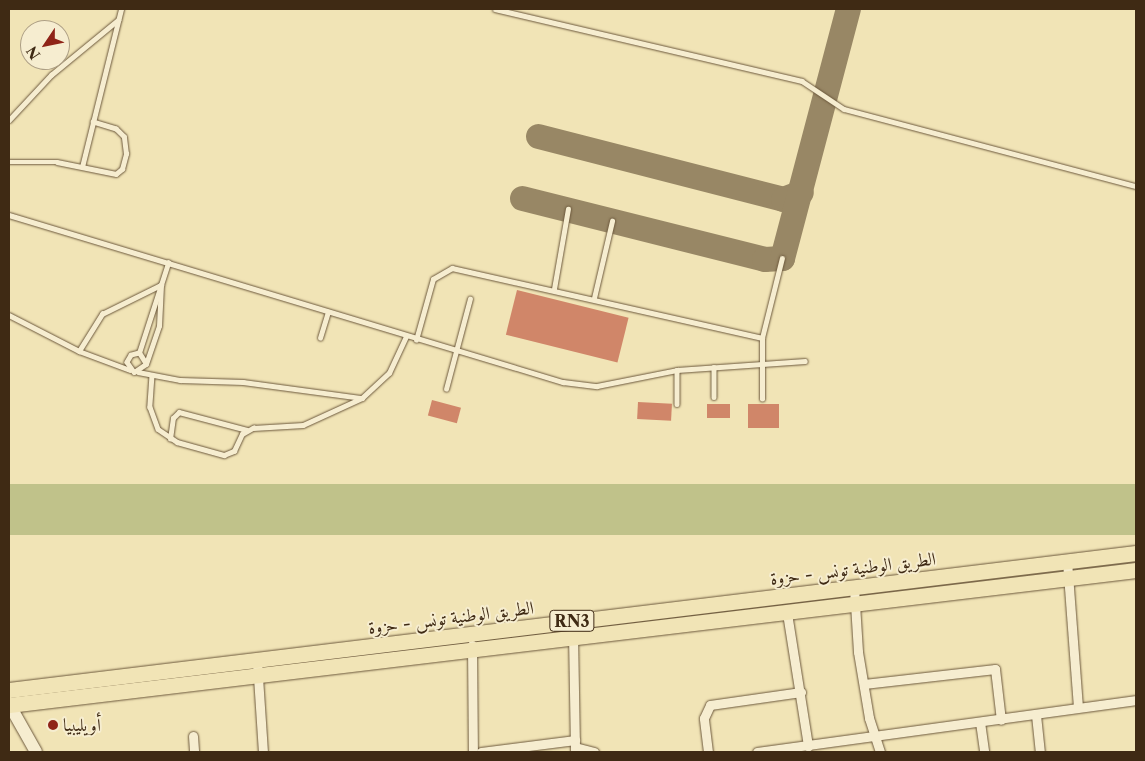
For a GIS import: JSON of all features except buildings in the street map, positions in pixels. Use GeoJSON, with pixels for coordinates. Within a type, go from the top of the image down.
{"type":"FeatureCollection","features":[{"type":"Feature","properties":{"kind":"main road","name":"الطريق الوطنية تونس - حزوة"},"geometry":{"type":"LineString","coordinates":[[472,642],[572,621],[1136,553]]}},
{"type":"Feature","properties":{"kind":"main road","name":"الطريق الوطنية تونس - حزوة"},"geometry":{"type":"LineString","coordinates":[[9,704],[257,669],[472,642],[574,637],[1136,570]]}},
{"type":"Feature","properties":{"kind":"main road","name":"الطريق الوطنية تونس - حزوة"},"geometry":{"type":"LineString","coordinates":[[9,690],[257,669]]}},
{"type":"Feature","properties":{"kind":"street"},"geometry":{"type":"LineString","coordinates":[[1067,562],[1078,707]]}},
{"type":"Feature","properties":{"kind":"street"},"geometry":{"type":"LineString","coordinates":[[854,588],[864,684],[873,736],[880,752]]}},
{"type":"Feature","properties":{"kind":"street"},"geometry":{"type":"LineString","coordinates":[[787,612],[801,692],[804,748]]}},
{"type":"Feature","properties":{"kind":"street"},"geometry":{"type":"LineString","coordinates":[[572,621],[574,637],[575,746]]}},
{"type":"Feature","properties":{"kind":"street"},"geometry":{"type":"LineString","coordinates":[[472,642],[473,752]]}},
{"type":"Feature","properties":{"kind":"street"},"geometry":{"type":"LineString","coordinates":[[257,669],[262,752]]}},
{"type":"Feature","properties":{"kind":"street"},"geometry":{"type":"LineString","coordinates":[[864,684],[995,669],[1001,720]]}},
{"type":"Feature","properties":{"kind":"street"},"geometry":{"type":"LineString","coordinates":[[708,752],[704,718],[710,704],[801,692]]}},
{"type":"Feature","properties":{"kind":"street"},"geometry":{"type":"LineString","coordinates":[[757,752],[804,748],[873,736],[1036,716],[1078,707],[1136,700]]}},
{"type":"Feature","properties":{"kind":"street"},"geometry":{"type":"LineString","coordinates":[[9,704],[36,752]]}},
{"type":"Feature","properties":{"kind":"street"},"geometry":{"type":"LineString","coordinates":[[1036,716],[1040,752]]}},
{"type":"Feature","properties":{"kind":"street"},"geometry":{"type":"LineString","coordinates":[[980,722],[984,752]]}},
{"type":"Feature","properties":{"kind":"street"},"geometry":{"type":"LineString","coordinates":[[193,736],[194,752]]}},
{"type":"Feature","properties":{"kind":"street"},"geometry":{"type":"LineString","coordinates":[[481,752],[575,746],[594,752]]}},
{"type":"Feature","properties":{"kind":"lane"},"geometry":{"type":"LineString","coordinates":[[82,167],[121,9]]}},
{"type":"Feature","properties":{"kind":"lane"},"geometry":{"type":"LineString","coordinates":[[495,9],[802,81],[844,109],[1136,186]]}},
{"type":"Feature","properties":{"kind":"lane"},"geometry":{"type":"LineString","coordinates":[[9,120],[51,75],[118,20]]}},
{"type":"Feature","properties":{"kind":"lane"},"geometry":{"type":"LineString","coordinates":[[9,162],[57,162],[116,174],[122,169],[126,154],[121,132],[93,122]]}},
{"type":"Feature","properties":{"kind":"lane"},"geometry":{"type":"LineString","coordinates":[[554,289],[568,210]]}},
{"type":"Feature","properties":{"kind":"lane"},"geometry":{"type":"LineString","coordinates":[[9,214],[456,352],[581,384],[612,384],[677,370],[805,361]]}},
{"type":"Feature","properties":{"kind":"lane"},"geometry":{"type":"LineString","coordinates":[[594,298],[612,221]]}},
{"type":"Feature","properties":{"kind":"lane"},"geometry":{"type":"LineString","coordinates":[[762,399],[762,338],[782,258]]}},
{"type":"Feature","properties":{"kind":"lane"},"geometry":{"type":"LineString","coordinates":[[131,370],[128,358],[139,353],[168,263]]}},
{"type":"Feature","properties":{"kind":"lane"},"geometry":{"type":"LineString","coordinates":[[416,340],[430,286],[445,270],[460,268],[762,338]]}},
{"type":"Feature","properties":{"kind":"lane"},"geometry":{"type":"LineString","coordinates":[[79,351],[102,314],[161,285]]}},
{"type":"Feature","properties":{"kind":"lane"},"geometry":{"type":"LineString","coordinates":[[138,372],[146,364],[159,326],[161,285]]}},
{"type":"Feature","properties":{"kind":"lane"},"geometry":{"type":"LineString","coordinates":[[446,389],[470,299]]}},
{"type":"Feature","properties":{"kind":"lane"},"geometry":{"type":"LineString","coordinates":[[320,338],[328,312]]}},
{"type":"Feature","properties":{"kind":"lane"},"geometry":{"type":"LineString","coordinates":[[9,315],[79,351],[138,372],[362,398]]}},
{"type":"Feature","properties":{"kind":"lane"},"geometry":{"type":"LineString","coordinates":[[170,440],[173,418],[178,412],[247,430],[303,425],[362,398],[390,373],[406,337]]}},
{"type":"Feature","properties":{"kind":"lane"},"geometry":{"type":"LineString","coordinates":[[139,353],[146,364]]}},
{"type":"Feature","properties":{"kind":"lane"},"geometry":{"type":"LineString","coordinates":[[714,367],[714,397]]}},
{"type":"Feature","properties":{"kind":"lane"},"geometry":{"type":"LineString","coordinates":[[677,370],[678,404]]}},
{"type":"Feature","properties":{"kind":"lane"},"geometry":{"type":"LineString","coordinates":[[152,375],[152,415],[158,429],[170,440],[224,455],[234,451],[247,430]]}},
{"type":"Feature","properties":{"kind":"green space"},"geometry":{"type":"Polygon","coordinates":[[[9,484],[1136,484],[1136,535],[9,535],[9,484]]]}},
{"type":"Feature","properties":{"kind":"taxiway"},"geometry":{"type":"LineString","coordinates":[[522,198],[764,259],[782,258],[848,9]]}},
{"type":"Feature","properties":{"kind":"taxiway"},"geometry":{"type":"LineString","coordinates":[[538,136],[783,199],[801,192]]}},
{"type":"Feature","properties":{"kind":"place","name":"أويليبيا"},"geometry":{"type":"Point","coordinates":[53,725]}}]}
